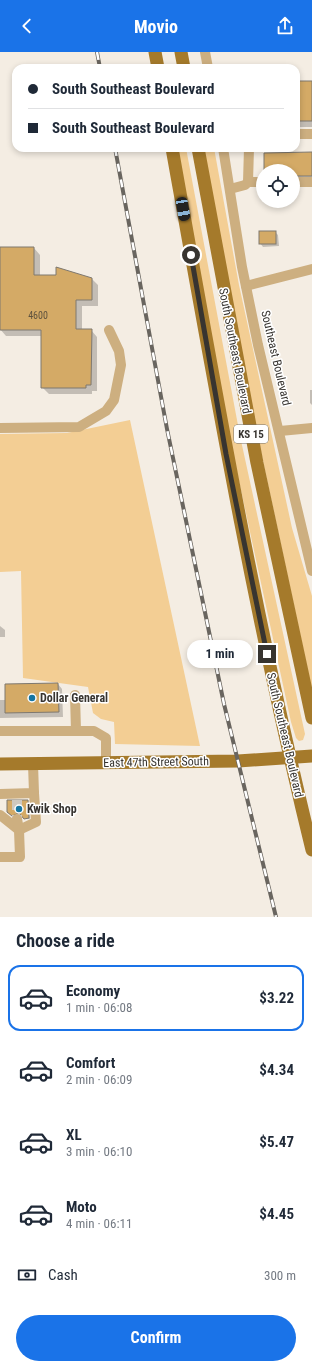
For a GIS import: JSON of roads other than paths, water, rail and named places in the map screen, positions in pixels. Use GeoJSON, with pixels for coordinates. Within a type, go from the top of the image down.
{"type":"FeatureCollection","features":[{"type":"Feature","properties":{"kind":"main road"},"geometry":{"type":"LineString","coordinates":[[155,52],[157,64]]}},
{"type":"Feature","properties":{"kind":"main road"},"geometry":{"type":"LineString","coordinates":[[181,52],[183,64]]}},
{"type":"Feature","properties":{"kind":"main road","name":"South Southeast Boulevard"},"geometry":{"type":"LineString","coordinates":[[173,152],[226,454],[290,758],[312,850]]}},
{"type":"Feature","properties":{"kind":"main road","name":"South Southeast Boulevard"},"geometry":{"type":"LineString","coordinates":[[199,152],[257,463],[312,718]]}},
{"type":"Feature","properties":{"kind":"main road","name":"East 47th Street South"},"geometry":{"type":"LineString","coordinates":[[0,764],[238,761],[312,756]]}},
{"type":"Feature","properties":{"kind":"street"},"geometry":{"type":"LineString","coordinates":[[205,52],[207,64]]}},
{"type":"Feature","properties":{"kind":"street"},"geometry":{"type":"LineString","coordinates":[[300,134],[312,134]]}},
{"type":"Feature","properties":{"kind":"street","name":"Southeast Boulevard"},"geometry":{"type":"LineString","coordinates":[[224,152],[246,286],[258,345],[280,431],[312,571]]}},
{"type":"Feature","properties":{"kind":"street"},"geometry":{"type":"LineString","coordinates":[[248,182],[249,152]]}},
{"type":"Feature","properties":{"kind":"street"},"geometry":{"type":"LineString","coordinates":[[230,189],[245,185],[248,182],[256,182]]}},
{"type":"Feature","properties":{"kind":"street"},"geometry":{"type":"LineString","coordinates":[[300,182],[312,182]]}},
{"type":"Feature","properties":{"kind":"street"},"geometry":{"type":"LineString","coordinates":[[246,286],[312,269]]}},
{"type":"Feature","properties":{"kind":"street"},"geometry":{"type":"LineString","coordinates":[[0,428],[79,427],[106,411],[114,400],[121,365],[119,351],[109,330]]}},
{"type":"Feature","properties":{"kind":"street"},"geometry":{"type":"LineString","coordinates":[[280,431],[312,428]]}},
{"type":"Feature","properties":{"kind":"street"},"geometry":{"type":"LineString","coordinates":[[74,695],[76,731]]}},
{"type":"Feature","properties":{"kind":"street"},"geometry":{"type":"LineString","coordinates":[[0,731],[94,731],[106,738],[106,763]]}},
{"type":"Feature","properties":{"kind":"street"},"geometry":{"type":"LineString","coordinates":[[19,830],[36,822],[33,764]]}},
{"type":"Feature","properties":{"kind":"street"},"geometry":{"type":"LineString","coordinates":[[0,794],[17,797],[34,793]]}},
{"type":"Feature","properties":{"kind":"street"},"geometry":{"type":"LineString","coordinates":[[0,815],[19,830]]}},
{"type":"Feature","properties":{"kind":"street"},"geometry":{"type":"LineString","coordinates":[[0,857],[20,857],[17,819]]}},
{"type":"Feature","properties":{"kind":"tunnel"},"geometry":{"type":"LineString","coordinates":[[17,800],[17,819]]}},
{"type":"Feature","properties":{"kind":"railway"},"geometry":{"type":"LineString","coordinates":[[97,52],[99,64]]}},
{"type":"Feature","properties":{"kind":"railway"},"geometry":{"type":"LineString","coordinates":[[116,152],[167,429],[224,704],[276,917]]}},
{"type":"Feature","properties":{"kind":"place","name":"Dollar General"},"geometry":{"type":"Point","coordinates":[32,698]}},
{"type":"Feature","properties":{"kind":"place","name":"Kwik Shop"},"geometry":{"type":"Point","coordinates":[19,809]}}]}
